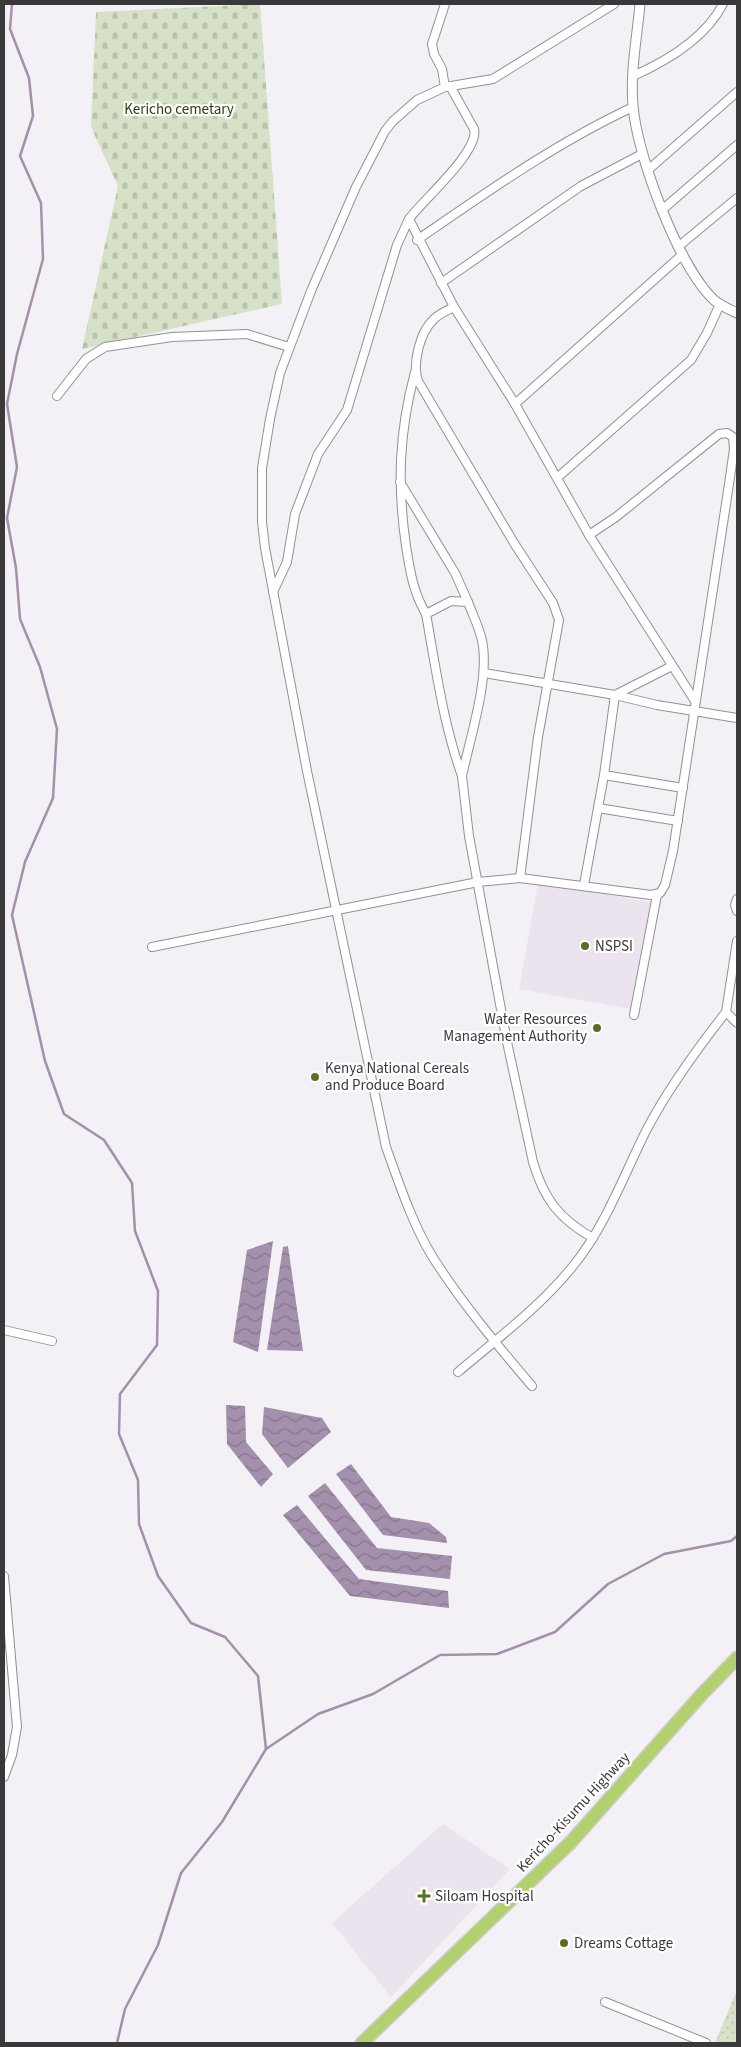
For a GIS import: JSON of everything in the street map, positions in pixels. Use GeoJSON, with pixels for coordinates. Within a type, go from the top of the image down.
{"type":"FeatureCollection","features":[{"type":"Feature","properties":{"kind":"highway","name":"Kericho-Kisumu Highway"},"geometry":{"type":"LineString","coordinates":[[362,2043],[571,1842],[702,1694],[737,1658]]}},
{"type":"Feature","properties":{"kind":"street"},"geometry":{"type":"LineString","coordinates":[[273,592],[287,562],[293,520],[315,463],[323,446],[339,425],[347,410],[397,244],[409,220],[454,170],[475,137],[474,130],[447,86],[442,69],[434,54],[432,44],[445,4]]}},
{"type":"Feature","properties":{"kind":"street"},"geometry":{"type":"LineString","coordinates":[[532,1386],[494,1342],[432,1255],[397,1179],[386,1147],[338,910],[309,780],[273,592],[262,522],[262,468],[275,394],[289,347],[356,186],[385,131],[406,109],[447,86],[493,78],[614,4]]}},
{"type":"Feature","properties":{"kind":"street"},"geometry":{"type":"LineString","coordinates":[[640,4],[633,76],[633,107],[642,154],[662,210],[681,250],[705,290],[720,304],[737,313]]}},
{"type":"Feature","properties":{"kind":"street"},"geometry":{"type":"LineString","coordinates":[[633,76],[659,65],[684,48],[710,21],[723,4]]}},
{"type":"Feature","properties":{"kind":"street"},"geometry":{"type":"LineString","coordinates":[[648,170],[737,92]]}},
{"type":"Feature","properties":{"kind":"street"},"geometry":{"type":"LineString","coordinates":[[417,240],[526,165],[581,132],[633,107]]}},
{"type":"Feature","properties":{"kind":"street"},"geometry":{"type":"LineString","coordinates":[[662,210],[737,144]]}},
{"type":"Feature","properties":{"kind":"street"},"geometry":{"type":"LineString","coordinates":[[441,282],[574,191],[642,154]]}},
{"type":"Feature","properties":{"kind":"street"},"geometry":{"type":"LineString","coordinates":[[516,404],[737,198]]}},
{"type":"Feature","properties":{"kind":"street"},"geometry":{"type":"LineString","coordinates":[[409,220],[417,240],[454,306],[516,404],[589,535],[695,701]]}},
{"type":"Feature","properties":{"kind":"street"},"geometry":{"type":"LineString","coordinates":[[558,477],[691,360],[707,333],[720,304]]}},
{"type":"Feature","properties":{"kind":"street"},"geometry":{"type":"LineString","coordinates":[[454,306],[439,315],[427,328],[421,342],[402,432],[400,511],[411,578],[417,598],[426,614],[443,713],[462,776],[465,813],[507,1042],[538,1178],[552,1205],[564,1218],[593,1238]]}},
{"type":"Feature","properties":{"kind":"street"},"geometry":{"type":"LineString","coordinates":[[57,396],[86,359],[105,347],[172,337],[247,334],[289,347]]}},
{"type":"Feature","properties":{"kind":"street"},"geometry":{"type":"LineString","coordinates":[[415,372],[424,392],[558,612],[559,626],[538,737],[520,878]]}},
{"type":"Feature","properties":{"kind":"street"},"geometry":{"type":"LineString","coordinates":[[152,947],[478,882],[520,878],[657,895],[664,890],[678,821],[693,711],[728,493],[734,449],[733,437],[727,433],[718,434],[616,517],[589,535]]}},
{"type":"Feature","properties":{"kind":"street"},"geometry":{"type":"LineString","coordinates":[[400,481],[455,573],[481,635],[484,673],[462,776]]}},
{"type":"Feature","properties":{"kind":"street"},"geometry":{"type":"LineString","coordinates":[[426,614],[451,601],[468,602]]}},
{"type":"Feature","properties":{"kind":"street"},"geometry":{"type":"LineString","coordinates":[[615,695],[672,666]]}},
{"type":"Feature","properties":{"kind":"street"},"geometry":{"type":"LineString","coordinates":[[484,673],[737,718]]}},
{"type":"Feature","properties":{"kind":"street"},"geometry":{"type":"LineString","coordinates":[[584,885],[604,776],[615,695]]}},
{"type":"Feature","properties":{"kind":"street"},"geometry":{"type":"LineString","coordinates":[[604,776],[683,788]]}},
{"type":"Feature","properties":{"kind":"street"},"geometry":{"type":"LineString","coordinates":[[598,808],[678,821]]}},
{"type":"Feature","properties":{"kind":"street"},"geometry":{"type":"LineString","coordinates":[[634,1015],[657,895]]}},
{"type":"Feature","properties":{"kind":"street"},"geometry":{"type":"LineString","coordinates":[[737,899],[735,905],[737,911]]}},
{"type":"Feature","properties":{"kind":"street"},"geometry":{"type":"LineString","coordinates":[[458,1372],[494,1342],[558,1283],[574,1266],[593,1238],[664,1099],[696,1050],[726,1012],[737,941]]}},
{"type":"Feature","properties":{"kind":"street"},"geometry":{"type":"LineString","coordinates":[[726,1012],[737,1023]]}},
{"type":"Feature","properties":{"kind":"street"},"geometry":{"type":"LineString","coordinates":[[4,1330],[52,1341]]}},
{"type":"Feature","properties":{"kind":"street"},"geometry":{"type":"LineString","coordinates":[[4,1576],[17,1726],[12,1755],[4,1778]]}},
{"type":"Feature","properties":{"kind":"street"},"geometry":{"type":"LineString","coordinates":[[605,2002],[706,2043]]}},
{"type":"Feature","properties":{"kind":"shaded area","name":"NSPSI"},"geometry":{"type":"Polygon","coordinates":[[[538,883],[651,902],[631,1009],[519,989],[538,883]]]}},
{"type":"Feature","properties":{"kind":"shaded area","name":"Siloam Hospital"},"geometry":{"type":"Polygon","coordinates":[[[443,1824],[510,1869],[391,1997],[332,1923],[443,1824]]]}},
{"type":"Feature","properties":{"kind":"green space","name":"Kericho cemetary"},"geometry":{"type":"Polygon","coordinates":[[[260,4],[282,304],[82,349],[118,186],[91,127],[96,12],[260,4]]]}},
{"type":"Feature","properties":{"kind":"green space"},"geometry":{"type":"Polygon","coordinates":[[[737,1990],[737,2043],[715,2043],[737,1990]]]}},
{"type":"Feature","properties":{"kind":"water"},"geometry":{"type":"Polygon","coordinates":[[[273,1241],[258,1352],[233,1342],[247,1250],[273,1241]]]}},
{"type":"Feature","properties":{"kind":"water"},"geometry":{"type":"Polygon","coordinates":[[[288,1246],[303,1351],[267,1350],[283,1247],[288,1246]]]}},
{"type":"Feature","properties":{"kind":"water"},"geometry":{"type":"Polygon","coordinates":[[[226,1405],[245,1406],[246,1442],[273,1474],[261,1487],[227,1444],[226,1405]]]}},
{"type":"Feature","properties":{"kind":"water"},"geometry":{"type":"Polygon","coordinates":[[[264,1407],[322,1418],[331,1432],[288,1468],[262,1434],[264,1407]]]}},
{"type":"Feature","properties":{"kind":"water"},"geometry":{"type":"Polygon","coordinates":[[[351,1464],[391,1517],[429,1523],[446,1537],[447,1543],[383,1535],[336,1474],[351,1464]]]}},
{"type":"Feature","properties":{"kind":"water"},"geometry":{"type":"Polygon","coordinates":[[[325,1483],[377,1548],[452,1556],[450,1579],[366,1570],[308,1496],[325,1483]]]}},
{"type":"Feature","properties":{"kind":"water"},"geometry":{"type":"Polygon","coordinates":[[[297,1505],[359,1579],[448,1591],[449,1608],[350,1596],[283,1515],[297,1505]]]}},
{"type":"Feature","properties":{"kind":"waterway"},"geometry":{"type":"LineString","coordinates":[[12,4],[10,29],[29,78],[33,116],[20,156],[41,203],[43,259],[17,354],[7,404],[17,467],[7,518],[16,568],[20,619],[40,667],[57,729],[53,798],[25,862],[12,915],[45,1061],[64,1114],[104,1140],[132,1183],[135,1231],[158,1291],[157,1345],[120,1394],[119,1434],[138,1480],[139,1524],[158,1576],[191,1623],[225,1637],[258,1676],[266,1749]]}},
{"type":"Feature","properties":{"kind":"waterway"},"geometry":{"type":"LineString","coordinates":[[117,2043],[125,2009],[158,1945],[181,1873],[222,1822],[266,1749],[318,1714],[373,1694],[440,1655],[497,1654],[555,1632],[608,1584],[664,1554],[731,1541],[737,1536]]}},
{"type":"Feature","properties":{"kind":"place","name":"NSPSI"},"geometry":{"type":"Point","coordinates":[585,946]}},
{"type":"Feature","properties":{"kind":"place","name":"Water Resources Management Authority"},"geometry":{"type":"Point","coordinates":[597,1028]}},
{"type":"Feature","properties":{"kind":"place","name":"Kenya National Cereals and Produce Board"},"geometry":{"type":"Point","coordinates":[315,1077]}},
{"type":"Feature","properties":{"kind":"place","name":"Siloam Hospital"},"geometry":{"type":"Point","coordinates":[424,1896]}},
{"type":"Feature","properties":{"kind":"place","name":"Dreams Cottage"},"geometry":{"type":"Point","coordinates":[564,1943]}}]}
